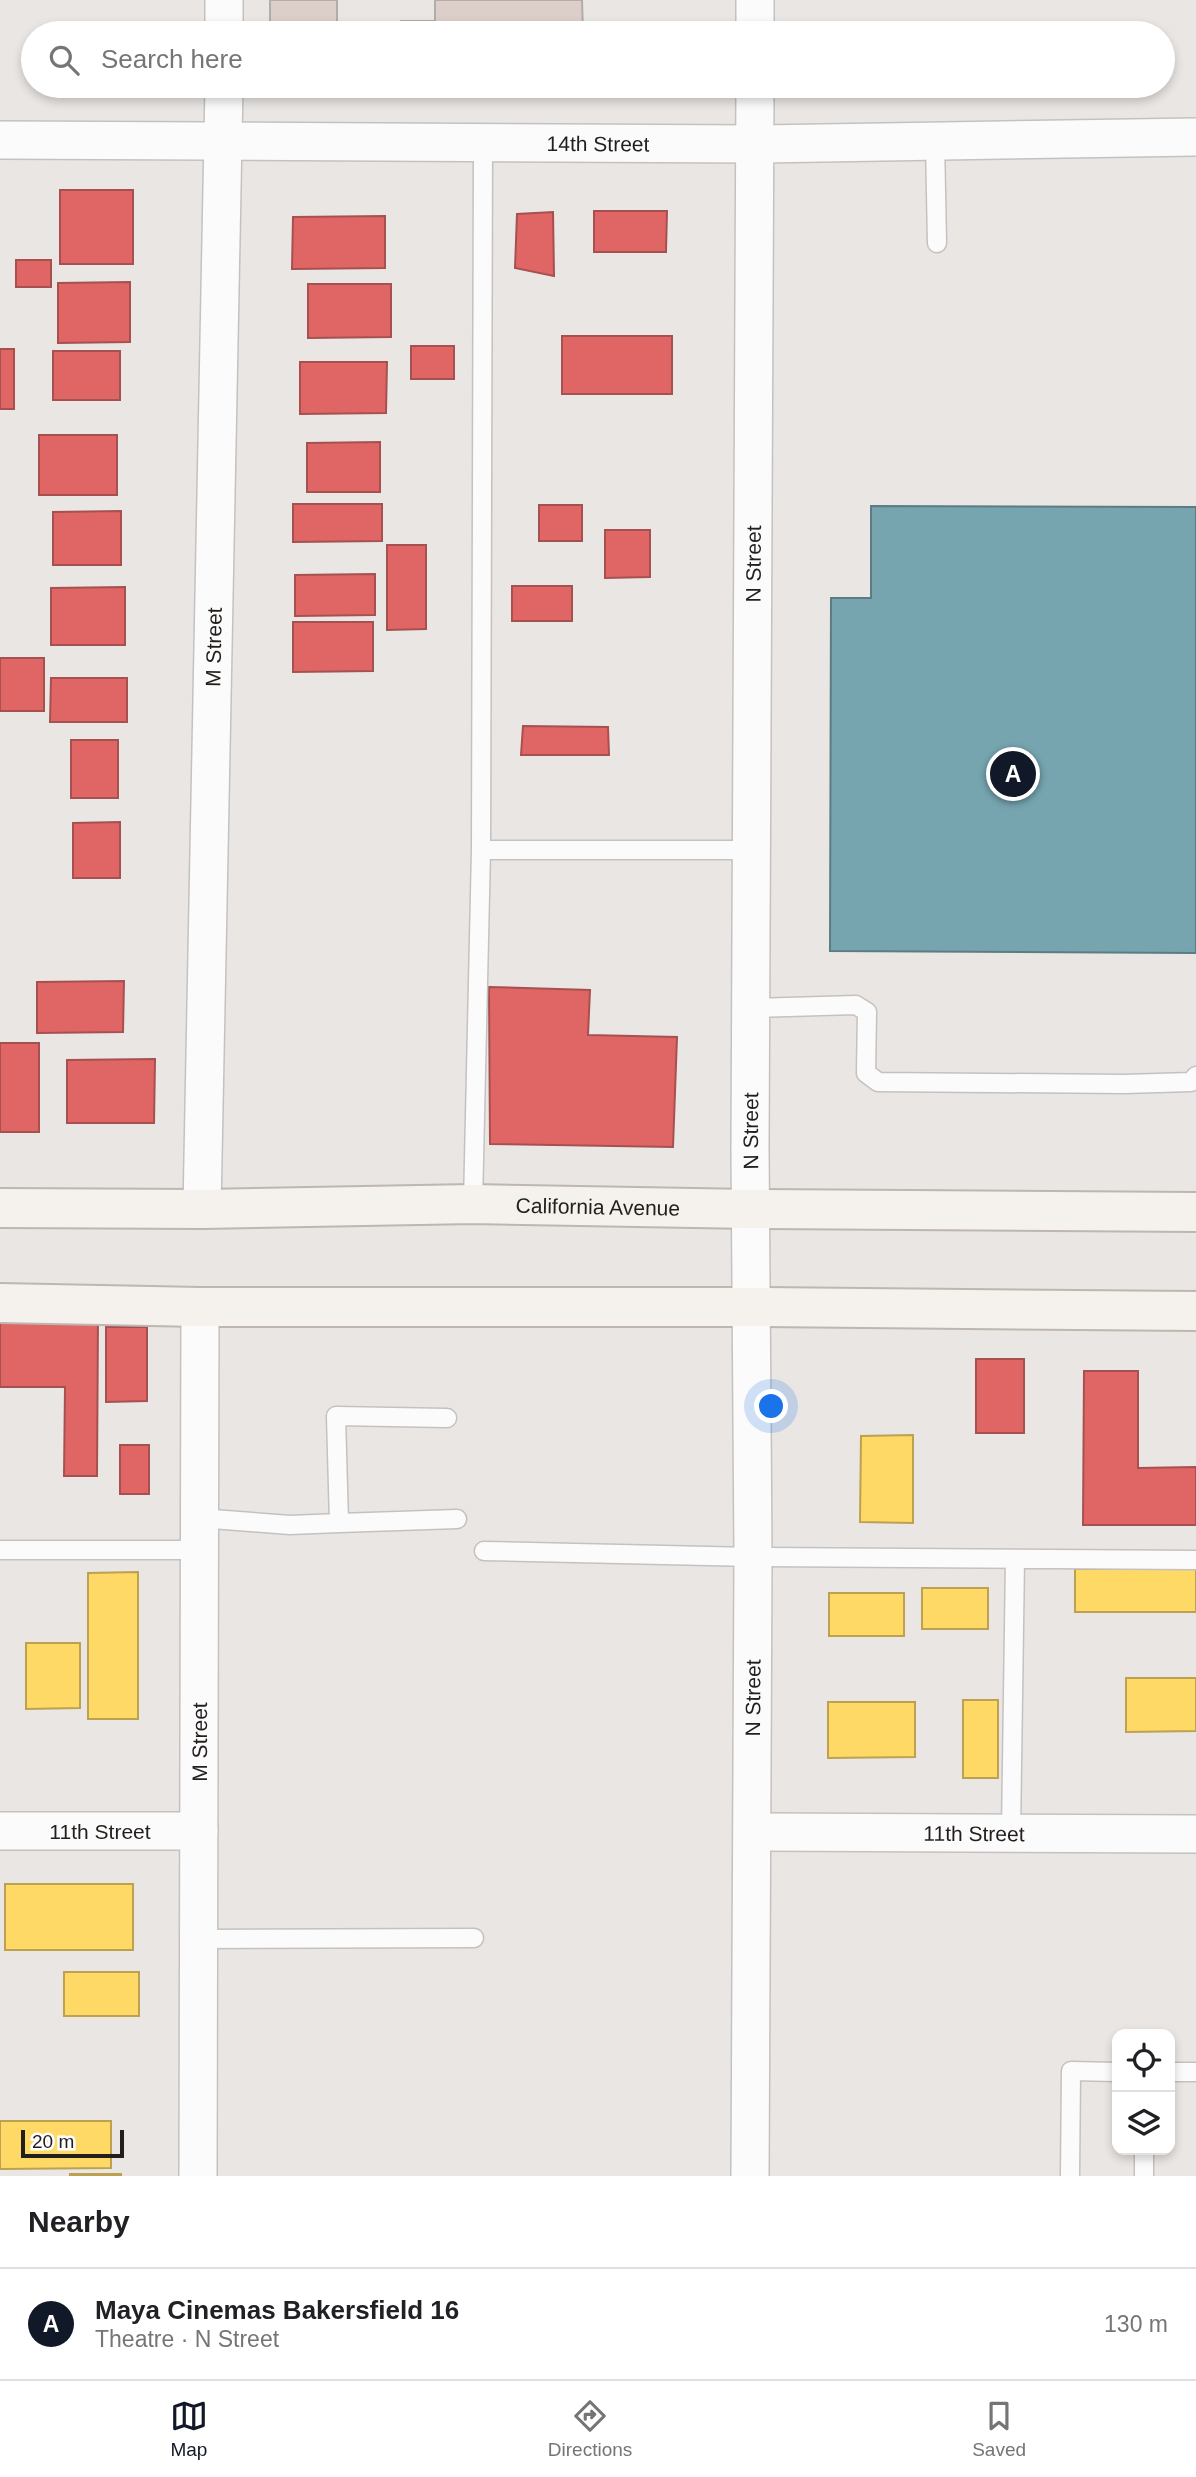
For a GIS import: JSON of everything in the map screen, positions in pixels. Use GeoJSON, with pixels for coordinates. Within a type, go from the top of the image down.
{"type":"FeatureCollection","features":[{"type":"Feature","properties":{"kind":"main road","name":"California Avenue"},"geometry":{"type":"LineString","coordinates":[[0,1208],[202,1209],[473,1204],[1196,1212]]}},
{"type":"Feature","properties":{"kind":"main road"},"geometry":{"type":"LineString","coordinates":[[0,1303],[200,1307],[751,1307],[1196,1311]]}},
{"type":"Feature","properties":{"kind":"street"},"geometry":{"type":"LineString","coordinates":[[224,0],[224,21]]}},
{"type":"Feature","properties":{"kind":"street"},"geometry":{"type":"LineString","coordinates":[[755,0],[755,21]]}},
{"type":"Feature","properties":{"kind":"street","name":"M Street"},"geometry":{"type":"LineString","coordinates":[[202,1209],[224,98]]}},
{"type":"Feature","properties":{"kind":"street","name":"N Street"},"geometry":{"type":"LineString","coordinates":[[750,2176],[753,1557],[751,850],[755,98]]}},
{"type":"Feature","properties":{"kind":"street","name":"14th Street"},"geometry":{"type":"LineString","coordinates":[[0,140],[755,144],[1196,137]]}},
{"type":"Feature","properties":{"kind":"street","name":"M Street"},"geometry":{"type":"LineString","coordinates":[[198,2176],[200,1307]]}},
{"type":"Feature","properties":{"kind":"street","name":"11th Street"},"geometry":{"type":"LineString","coordinates":[[0,1831],[199,1831]]}},
{"type":"Feature","properties":{"kind":"street","name":"11th Street"},"geometry":{"type":"LineString","coordinates":[[752,1832],[1196,1834]]}},
{"type":"Feature","properties":{"kind":"lane"},"geometry":{"type":"LineString","coordinates":[[935,141],[937,243]]}},
{"type":"Feature","properties":{"kind":"lane"},"geometry":{"type":"LineString","coordinates":[[473,1204],[481,850],[483,142]]}},
{"type":"Feature","properties":{"kind":"lane"},"geometry":{"type":"LineString","coordinates":[[481,850],[751,850]]}},
{"type":"Feature","properties":{"kind":"lane"},"geometry":{"type":"LineString","coordinates":[[751,1008],[856,1005],[867,1012],[866,1073],[878,1082],[1124,1084],[1191,1082],[1196,1076]]}},
{"type":"Feature","properties":{"kind":"lane"},"geometry":{"type":"LineString","coordinates":[[339,1523],[336,1416],[447,1418]]}},
{"type":"Feature","properties":{"kind":"lane"},"geometry":{"type":"LineString","coordinates":[[0,1550],[290,1525],[457,1519]]}},
{"type":"Feature","properties":{"kind":"lane"},"geometry":{"type":"LineString","coordinates":[[484,1551],[753,1557],[1196,1560]]}},
{"type":"Feature","properties":{"kind":"lane"},"geometry":{"type":"LineString","coordinates":[[1011,1833],[1015,1559]]}},
{"type":"Feature","properties":{"kind":"lane"},"geometry":{"type":"LineString","coordinates":[[198,1939],[474,1938]]}},
{"type":"Feature","properties":{"kind":"lane"},"geometry":{"type":"LineString","coordinates":[[1070,2176],[1071,2071],[1112,2072]]}},
{"type":"Feature","properties":{"kind":"lane"},"geometry":{"type":"LineString","coordinates":[[1175,2072],[1196,2072]]}},
{"type":"Feature","properties":{"kind":"lane"},"geometry":{"type":"LineString","coordinates":[[1144,2155],[1144,2176]]}},
{"type":"Feature","properties":{"kind":"building: Homes"},"geometry":{"type":"Polygon","coordinates":[[[913,1435],[913,1523],[860,1522],[861,1436],[913,1435]]]}},
{"type":"Feature","properties":{"kind":"building: Homes"},"geometry":{"type":"Polygon","coordinates":[[[1196,1568],[1196,1612],[1075,1612],[1075,1569],[1196,1568]]]}},
{"type":"Feature","properties":{"kind":"building: Homes"},"geometry":{"type":"Polygon","coordinates":[[[138,1572],[138,1719],[88,1719],[88,1573],[138,1572]]]}},
{"type":"Feature","properties":{"kind":"building: Homes"},"geometry":{"type":"Polygon","coordinates":[[[922,1588],[988,1588],[988,1629],[922,1629],[922,1588]]]}},
{"type":"Feature","properties":{"kind":"building: Homes"},"geometry":{"type":"Polygon","coordinates":[[[829,1593],[904,1593],[904,1636],[829,1636],[829,1593]]]}},
{"type":"Feature","properties":{"kind":"building: Homes"},"geometry":{"type":"Polygon","coordinates":[[[26,1643],[80,1643],[80,1708],[26,1709],[26,1643]]]}},
{"type":"Feature","properties":{"kind":"building: Homes"},"geometry":{"type":"Polygon","coordinates":[[[1126,1678],[1196,1678],[1196,1731],[1126,1732],[1126,1678]]]}},
{"type":"Feature","properties":{"kind":"building: Homes"},"geometry":{"type":"Polygon","coordinates":[[[963,1700],[998,1700],[998,1778],[963,1778],[963,1700]]]}},
{"type":"Feature","properties":{"kind":"building: Homes"},"geometry":{"type":"Polygon","coordinates":[[[828,1702],[915,1702],[915,1757],[828,1758],[828,1702]]]}},
{"type":"Feature","properties":{"kind":"building: Homes"},"geometry":{"type":"Polygon","coordinates":[[[5,1884],[133,1884],[133,1950],[5,1950],[5,1884]]]}},
{"type":"Feature","properties":{"kind":"building: Homes"},"geometry":{"type":"Polygon","coordinates":[[[64,1972],[139,1972],[139,2016],[64,2016],[64,1972]]]}},
{"type":"Feature","properties":{"kind":"building: Homes"},"geometry":{"type":"Polygon","coordinates":[[[0,2121],[111,2121],[111,2168],[0,2169],[0,2121]]]}},
{"type":"Feature","properties":{"kind":"building: Homes"},"geometry":{"type":"Polygon","coordinates":[[[121,2174],[121,2176],[70,2176],[121,2174]]]}},
{"type":"Feature","properties":{"kind":"building: Shops"},"geometry":{"type":"Polygon","coordinates":[[[60,190],[133,190],[133,264],[60,264],[60,190]]]}},
{"type":"Feature","properties":{"kind":"building: Shops"},"geometry":{"type":"Polygon","coordinates":[[[594,211],[667,211],[666,252],[594,252],[594,211]]]}},
{"type":"Feature","properties":{"kind":"building: Shops"},"geometry":{"type":"Polygon","coordinates":[[[553,212],[554,276],[515,268],[517,214],[553,212]]]}},
{"type":"Feature","properties":{"kind":"building: Shops"},"geometry":{"type":"Polygon","coordinates":[[[385,216],[385,268],[292,269],[293,217],[385,216]]]}},
{"type":"Feature","properties":{"kind":"building: Shops"},"geometry":{"type":"Polygon","coordinates":[[[16,260],[51,260],[51,287],[16,287],[16,260]]]}},
{"type":"Feature","properties":{"kind":"building: Shops"},"geometry":{"type":"Polygon","coordinates":[[[130,282],[130,342],[58,343],[58,283],[130,282]]]}},
{"type":"Feature","properties":{"kind":"building: Shops"},"geometry":{"type":"Polygon","coordinates":[[[308,284],[391,284],[391,337],[308,338],[308,284]]]}},
{"type":"Feature","properties":{"kind":"building: Shops"},"geometry":{"type":"Polygon","coordinates":[[[562,336],[672,336],[672,394],[562,394],[562,336]]]}},
{"type":"Feature","properties":{"kind":"building: Shops"},"geometry":{"type":"Polygon","coordinates":[[[411,346],[454,346],[454,379],[411,379],[411,346]]]}},
{"type":"Feature","properties":{"kind":"building: Shops"},"geometry":{"type":"Polygon","coordinates":[[[0,349],[14,349],[14,409],[0,409],[0,349]]]}},
{"type":"Feature","properties":{"kind":"building: Shops"},"geometry":{"type":"Polygon","coordinates":[[[53,351],[120,351],[120,400],[53,400],[53,351]]]}},
{"type":"Feature","properties":{"kind":"building: Shops"},"geometry":{"type":"Polygon","coordinates":[[[300,362],[387,362],[386,413],[300,414],[300,362]]]}},
{"type":"Feature","properties":{"kind":"building: Shops"},"geometry":{"type":"Polygon","coordinates":[[[39,435],[117,435],[117,495],[39,495],[39,435]]]}},
{"type":"Feature","properties":{"kind":"building: Shops"},"geometry":{"type":"Polygon","coordinates":[[[380,442],[380,492],[307,492],[307,443],[380,442]]]}},
{"type":"Feature","properties":{"kind":"building: Shops"},"geometry":{"type":"Polygon","coordinates":[[[293,504],[382,504],[382,541],[293,542],[293,504]]]}},
{"type":"Feature","properties":{"kind":"building: Shops"},"geometry":{"type":"Polygon","coordinates":[[[539,505],[582,505],[582,541],[539,541],[539,505]]]}},
{"type":"Feature","properties":{"kind":"building: Shops"},"geometry":{"type":"Polygon","coordinates":[[[121,511],[121,565],[53,565],[53,512],[121,511]]]}},
{"type":"Feature","properties":{"kind":"building: Shops"},"geometry":{"type":"Polygon","coordinates":[[[605,530],[650,530],[650,577],[605,578],[605,530]]]}},
{"type":"Feature","properties":{"kind":"building: Shops"},"geometry":{"type":"Polygon","coordinates":[[[387,545],[426,545],[426,629],[387,630],[387,545]]]}},
{"type":"Feature","properties":{"kind":"building: Shops"},"geometry":{"type":"Polygon","coordinates":[[[375,574],[375,615],[295,616],[295,575],[375,574]]]}},
{"type":"Feature","properties":{"kind":"building: Shops"},"geometry":{"type":"Polygon","coordinates":[[[512,586],[572,586],[572,621],[512,621],[512,586]]]}},
{"type":"Feature","properties":{"kind":"building: Shops"},"geometry":{"type":"Polygon","coordinates":[[[125,587],[125,645],[51,645],[51,588],[125,587]]]}},
{"type":"Feature","properties":{"kind":"building: Shops"},"geometry":{"type":"Polygon","coordinates":[[[293,622],[373,622],[373,671],[293,672],[293,622]]]}},
{"type":"Feature","properties":{"kind":"building: Shops"},"geometry":{"type":"Polygon","coordinates":[[[0,658],[44,658],[44,711],[0,711],[0,658]]]}},
{"type":"Feature","properties":{"kind":"building: Shops"},"geometry":{"type":"Polygon","coordinates":[[[51,678],[127,678],[127,722],[50,722],[51,678]]]}},
{"type":"Feature","properties":{"kind":"building: Shops"},"geometry":{"type":"Polygon","coordinates":[[[523,726],[608,727],[609,755],[521,755],[523,726]]]}},
{"type":"Feature","properties":{"kind":"building: Shops"},"geometry":{"type":"Polygon","coordinates":[[[71,740],[118,740],[118,798],[71,798],[71,740]]]}},
{"type":"Feature","properties":{"kind":"building: Shops"},"geometry":{"type":"Polygon","coordinates":[[[120,822],[120,878],[73,878],[73,823],[120,822]]]}},
{"type":"Feature","properties":{"kind":"building: Shops"},"geometry":{"type":"Polygon","coordinates":[[[124,981],[123,1032],[37,1033],[37,982],[124,981]]]}},
{"type":"Feature","properties":{"kind":"building: Shops"},"geometry":{"type":"Polygon","coordinates":[[[489,987],[590,990],[588,1035],[677,1037],[673,1147],[490,1144],[489,987]]]}},
{"type":"Feature","properties":{"kind":"building: Shops"},"geometry":{"type":"Polygon","coordinates":[[[0,1043],[39,1043],[39,1132],[0,1132],[0,1043]]]}},
{"type":"Feature","properties":{"kind":"building: Shops"},"geometry":{"type":"Polygon","coordinates":[[[155,1059],[154,1123],[67,1123],[67,1060],[155,1059]]]}},
{"type":"Feature","properties":{"kind":"building: Shops"},"geometry":{"type":"Polygon","coordinates":[[[0,1315],[98,1315],[97,1476],[64,1476],[65,1387],[0,1387],[0,1315]]]}},
{"type":"Feature","properties":{"kind":"building: Shops"},"geometry":{"type":"Polygon","coordinates":[[[106,1327],[147,1327],[147,1401],[106,1402],[106,1327]]]}},
{"type":"Feature","properties":{"kind":"building: Shops"},"geometry":{"type":"Polygon","coordinates":[[[976,1359],[1024,1359],[1024,1433],[976,1433],[976,1359]]]}},
{"type":"Feature","properties":{"kind":"building: Shops"},"geometry":{"type":"Polygon","coordinates":[[[1084,1371],[1138,1371],[1138,1468],[1196,1467],[1196,1525],[1083,1525],[1084,1371]]]}},
{"type":"Feature","properties":{"kind":"building: Shops"},"geometry":{"type":"Polygon","coordinates":[[[120,1445],[149,1445],[149,1494],[120,1494],[120,1445]]]}},
{"type":"Feature","properties":{"kind":"building: Public"},"geometry":{"type":"Polygon","coordinates":[[[871,506],[1196,507],[1196,953],[830,951],[831,598],[871,598],[871,506]]]}},
{"type":"Feature","properties":{"kind":"building: Other"},"geometry":{"type":"Polygon","coordinates":[[[270,0],[337,0],[337,21],[270,21],[270,0]]]}},
{"type":"Feature","properties":{"kind":"building: Other"},"geometry":{"type":"Polygon","coordinates":[[[435,0],[582,0],[583,21],[435,21],[435,0]]]}},
{"type":"Feature","properties":{"kind":"place","name":"Maya Cinemas Bakersfield 16"},"geometry":{"type":"Point","coordinates":[1013,774]}}]}
